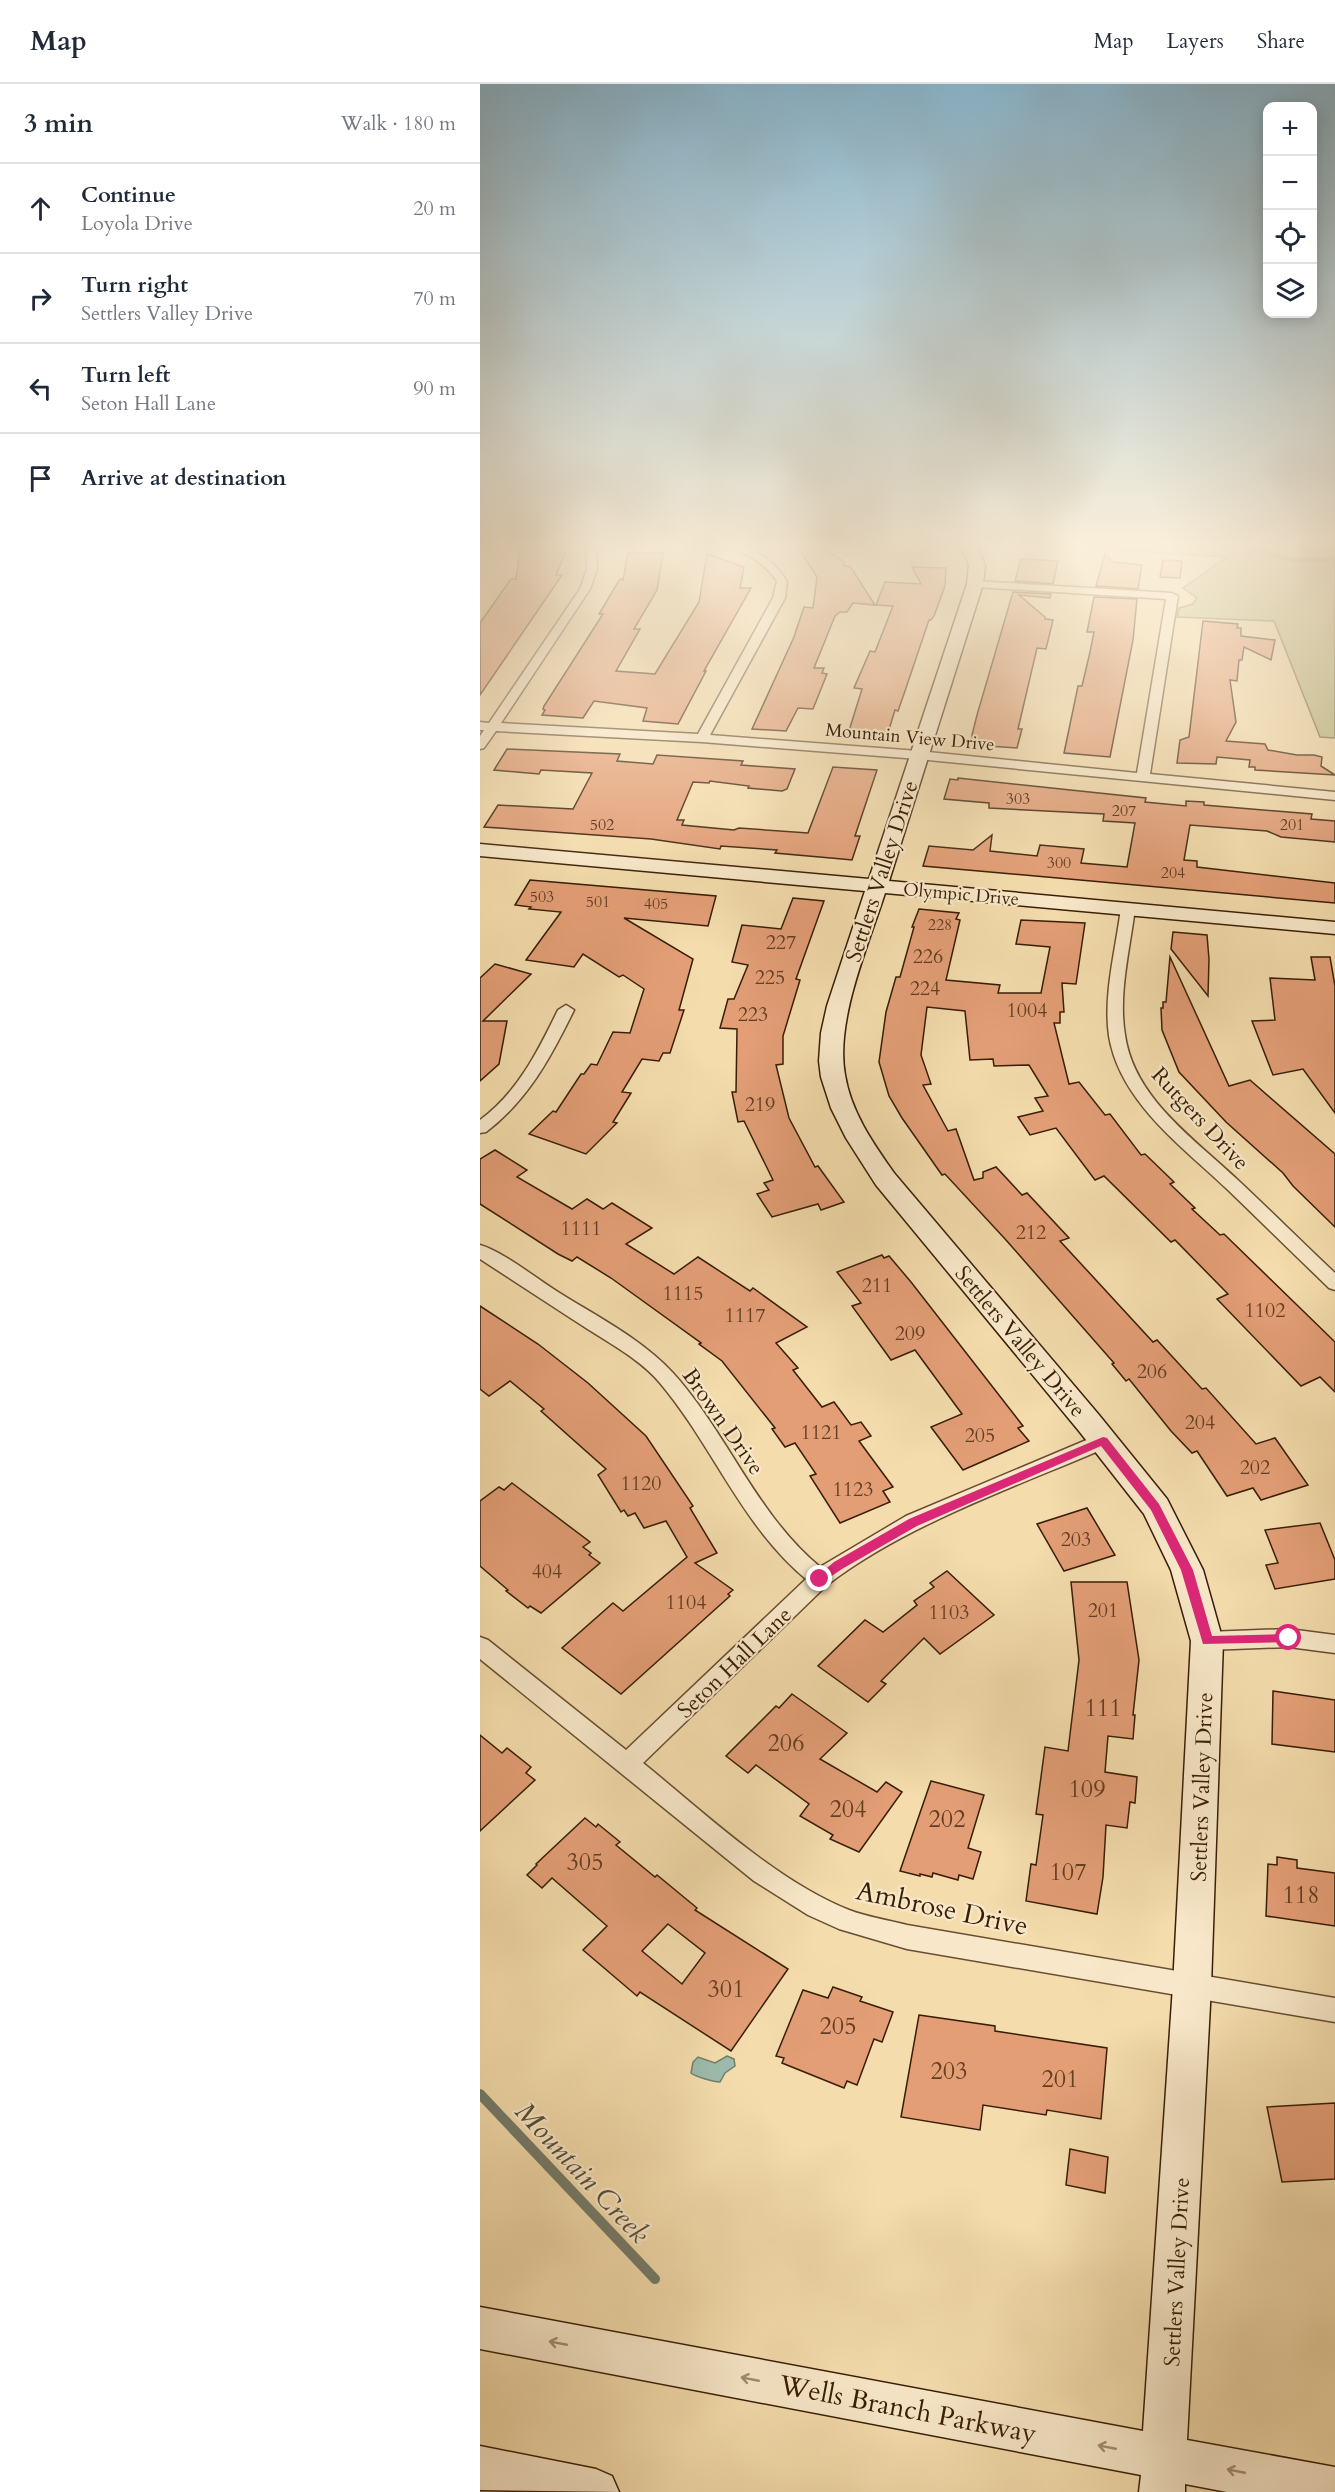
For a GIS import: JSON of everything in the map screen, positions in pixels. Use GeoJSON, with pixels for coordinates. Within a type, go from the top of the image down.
{"type":"FeatureCollection","features":[{"type":"Feature","properties":{"kind":"street"},"geometry":{"type":"LineString","coordinates":[[480,745],[486,726],[537,654]]}},
{"type":"Feature","properties":{"kind":"street"},"geometry":{"type":"LineString","coordinates":[[702,738],[748,654]]}},
{"type":"Feature","properties":{"kind":"street","name":"Settlers Valley Drive"},"geometry":{"type":"LineString","coordinates":[[952,654],[838,1006],[831,1062],[839,1096],[857,1138],[885,1179],[1156,1507],[1187,1570],[1207,1641],[1192,1986],[1163,2475]]}},
{"type":"Feature","properties":{"kind":"street"},"geometry":{"type":"LineString","coordinates":[[1143,776],[1163,654]]}},
{"type":"Feature","properties":{"kind":"street","name":"Mountain View Drive"},"geometry":{"type":"LineString","coordinates":[[486,726],[702,738],[918,755],[1335,796]]}},
{"type":"Feature","properties":{"kind":"street","name":"Olympic Drive"},"geometry":{"type":"LineString","coordinates":[[480,850],[1335,928]]}},
{"type":"Feature","properties":{"kind":"street","name":"Rutgers Drive"},"geometry":{"type":"LineString","coordinates":[[1128,909],[1117,1009],[1117,1035],[1122,1056],[1133,1081],[1165,1120],[1335,1284]]}},
{"type":"Feature","properties":{"kind":"street"},"geometry":{"type":"LineString","coordinates":[[480,1128],[510,1102],[535,1070],[566,1010]]}},
{"type":"Feature","properties":{"kind":"street","name":"Brown Drive"},"geometry":{"type":"LineString","coordinates":[[480,1251],[610,1334],[641,1355],[665,1376],[699,1419],[762,1520],[791,1555],[820,1579]]}},
{"type":"Feature","properties":{"kind":"street","name":"Seton Hall Lane"},"geometry":{"type":"LineString","coordinates":[[627,1764],[820,1579],[838,1566],[913,1522],[1103,1441]]}},
{"type":"Feature","properties":{"kind":"street"},"geometry":{"type":"LineString","coordinates":[[1207,1641],[1289,1638],[1335,1644]]}},
{"type":"Feature","properties":{"kind":"street","name":"Ambrose Drive"},"geometry":{"type":"LineString","coordinates":[[480,1646],[762,1873],[817,1907],[848,1921],[907,1937],[1335,2010]]}},
{"type":"Feature","properties":{"kind":"street","name":"Wells Branch Parkway"},"geometry":{"type":"LineString","coordinates":[[480,2328],[1163,2475],[1335,2490]]}},
{"type":"Feature","properties":{"kind":"street"},"geometry":{"type":"LineString","coordinates":[[480,2468],[596,2492]]}},
{"type":"Feature","properties":{"kind":"green space"},"geometry":{"type":"Polygon","coordinates":[[[1287,654],[1335,654],[1335,738],[1320,737],[1287,654]]]}},
{"type":"Feature","properties":{"kind":"shaded area"},"geometry":{"type":"Polygon","coordinates":[[[727,2056],[734,2059],[735,2066],[725,2073],[720,2082],[691,2073],[693,2062],[698,2057],[715,2063],[727,2056]]]}},
{"type":"Feature","properties":{"kind":"building"},"geometry":{"type":"Polygon","coordinates":[[[480,654],[508,654],[480,695],[480,654]]]}},
{"type":"Feature","properties":{"kind":"building"},"geometry":{"type":"Polygon","coordinates":[[[577,654],[626,654],[616,671],[655,674],[667,654],[713,654],[678,724],[643,721],[647,708],[594,701],[583,718],[542,715],[545,710],[544,706],[577,654]]]}},
{"type":"Feature","properties":{"kind":"building"},"geometry":{"type":"Polygon","coordinates":[[[786,654],[820,654],[814,668],[824,668],[822,673],[827,674],[813,709],[798,708],[786,731],[752,729],[786,654]]]}},
{"type":"Feature","properties":{"kind":"building"},"geometry":{"type":"Polygon","coordinates":[[[869,654],[917,654],[887,736],[848,734],[862,689],[854,688],[869,654]]]}},
{"type":"Feature","properties":{"kind":"building"},"geometry":{"type":"Polygon","coordinates":[[[995,654],[1036,654],[1018,729],[1022,729],[1017,748],[973,745],[972,735],[995,654]]]}},
{"type":"Feature","properties":{"kind":"building"},"geometry":{"type":"Polygon","coordinates":[[[1089,654],[1130,654],[1110,757],[1064,753],[1078,686],[1082,686],[1089,654]]]}},
{"type":"Feature","properties":{"kind":"building"},"geometry":{"type":"Polygon","coordinates":[[[1199,654],[1243,654],[1242,660],[1239,660],[1237,681],[1230,680],[1236,722],[1226,741],[1265,744],[1268,750],[1322,757],[1321,766],[1335,775],[1255,770],[1255,767],[1249,767],[1250,760],[1217,757],[1216,764],[1177,763],[1180,740],[1189,737],[1199,654]]]}},
{"type":"Feature","properties":{"kind":"building"},"geometry":{"type":"Polygon","coordinates":[[[1259,654],[1272,654],[1271,660],[1259,654]]]}},
{"type":"Feature","properties":{"kind":"building"},"geometry":{"type":"Polygon","coordinates":[[[507,749],[620,754],[617,761],[653,764],[657,755],[743,761],[741,765],[795,769],[787,789],[782,791],[710,781],[709,783],[693,782],[677,820],[684,820],[682,825],[734,830],[739,828],[808,833],[833,767],[877,770],[855,836],[860,836],[852,860],[775,853],[777,850],[721,846],[720,849],[651,839],[484,827],[498,805],[573,809],[592,773],[541,770],[539,774],[494,770],[507,749]]]}},
{"type":"Feature","properties":{"kind":"building"},"geometry":{"type":"Polygon","coordinates":[[[958,778],[1146,798],[1145,802],[1186,806],[1186,801],[1204,802],[1204,805],[1312,814],[1311,819],[1335,821],[1335,842],[1281,837],[1267,831],[1190,825],[1184,860],[1197,861],[1197,867],[1335,883],[1335,903],[923,866],[929,846],[973,850],[992,835],[990,851],[1037,856],[1040,845],[1084,849],[1081,863],[1127,867],[1135,823],[1103,821],[1104,814],[989,808],[989,803],[944,799],[950,779],[958,780],[958,778]]]}},
{"type":"Feature","properties":{"kind":"building"},"geometry":{"type":"Polygon","coordinates":[[[530,880],[716,896],[708,926],[624,918],[693,959],[679,1010],[684,1010],[670,1053],[663,1053],[659,1061],[642,1059],[622,1092],[631,1093],[613,1122],[617,1123],[586,1154],[529,1134],[553,1111],[556,1112],[581,1074],[584,1074],[591,1064],[597,1065],[613,1032],[630,1033],[644,989],[623,975],[619,977],[583,954],[574,967],[526,960],[561,912],[529,909],[531,907],[515,905],[530,880]]]}},
{"type":"Feature","properties":{"kind":"building"},"geometry":{"type":"Polygon","coordinates":[[[793,898],[824,901],[796,979],[800,980],[783,1036],[783,1064],[776,1065],[789,1118],[815,1167],[818,1166],[844,1202],[821,1210],[818,1204],[772,1217],[757,1194],[769,1190],[764,1183],[773,1180],[744,1121],[738,1122],[732,1092],[736,1092],[737,1029],[720,1028],[728,999],[734,999],[748,965],[732,962],[742,925],[781,929],[793,898]]]}},
{"type":"Feature","properties":{"kind":"building"},"geometry":{"type":"Polygon","coordinates":[[[919,909],[959,913],[956,919],[960,920],[946,980],[1000,985],[998,993],[1041,993],[1050,947],[1016,944],[1021,920],[1085,923],[1076,984],[1062,983],[1064,1012],[1060,1012],[1060,1023],[1054,1023],[1069,1084],[1079,1082],[1105,1115],[1110,1114],[1141,1155],[1145,1154],[1174,1182],[1170,1184],[1195,1208],[1192,1209],[1220,1235],[1224,1234],[1335,1342],[1335,1392],[1320,1377],[1301,1386],[1217,1299],[1228,1294],[1175,1240],[1171,1242],[1104,1176],[1095,1180],[1056,1128],[1030,1135],[1018,1117],[1043,1111],[1035,1098],[1048,1096],[1029,1065],[994,1066],[993,1059],[970,1060],[965,1011],[927,1007],[921,1055],[931,1084],[923,1085],[948,1131],[956,1129],[974,1180],[983,1178],[983,1172],[996,1167],[1022,1195],[1027,1193],[1069,1238],[1060,1241],[1153,1342],[1157,1340],[1202,1389],[1206,1388],[1256,1444],[1275,1438],[1308,1485],[1261,1500],[1253,1488],[1227,1496],[1197,1451],[1192,1453],[1171,1431],[1129,1379],[1126,1381],[1112,1364],[1114,1363],[1006,1240],[945,1174],[942,1175],[902,1118],[889,1096],[879,1062],[886,1012],[896,977],[900,977],[914,927],[912,927],[919,909]]]}},
{"type":"Feature","properties":{"kind":"building"},"geometry":{"type":"Polygon","coordinates":[[[1173,932],[1207,935],[1208,996],[1171,949],[1173,932]]]}},
{"type":"Feature","properties":{"kind":"building"},"geometry":{"type":"Polygon","coordinates":[[[1170,957],[1229,1086],[1250,1080],[1335,1154],[1335,1227],[1293,1186],[1283,1173],[1226,1122],[1179,1072],[1162,1030],[1161,1008],[1163,1008],[1163,1002],[1166,1002],[1170,957]]]}},
{"type":"Feature","properties":{"kind":"building"},"geometry":{"type":"Polygon","coordinates":[[[1311,957],[1330,957],[1335,986],[1335,1113],[1303,1069],[1273,1075],[1252,1021],[1275,1020],[1270,978],[1315,980],[1311,957]]]}},
{"type":"Feature","properties":{"kind":"building"},"geometry":{"type":"Polygon","coordinates":[[[495,964],[531,974],[483,1021],[507,1021],[499,1064],[480,1081],[480,978],[495,964]]]}},
{"type":"Feature","properties":{"kind":"building"},"geometry":{"type":"Polygon","coordinates":[[[495,1150],[527,1170],[517,1177],[572,1209],[587,1199],[603,1209],[612,1203],[652,1228],[626,1244],[674,1274],[698,1257],[750,1291],[753,1288],[807,1327],[776,1343],[798,1368],[793,1370],[822,1407],[834,1402],[851,1425],[861,1422],[871,1436],[859,1441],[893,1487],[883,1491],[890,1502],[840,1523],[810,1476],[816,1474],[795,1443],[785,1447],[772,1429],[775,1428],[722,1361],[699,1344],[701,1343],[611,1278],[577,1257],[572,1261],[558,1254],[480,1204],[480,1159],[495,1150]]]}},
{"type":"Feature","properties":{"kind":"building"},"geometry":{"type":"Polygon","coordinates":[[[882,1255],[884,1258],[889,1256],[911,1282],[1023,1426],[1018,1428],[1029,1441],[963,1470],[931,1427],[962,1414],[915,1350],[891,1360],[852,1306],[861,1303],[837,1272],[882,1255]]]}},
{"type":"Feature","properties":{"kind":"building"},"geometry":{"type":"Polygon","coordinates":[[[480,1306],[538,1344],[588,1383],[646,1436],[693,1506],[690,1508],[717,1553],[695,1563],[733,1590],[728,1594],[730,1596],[621,1694],[562,1648],[613,1603],[623,1611],[687,1557],[666,1521],[644,1528],[635,1513],[628,1516],[624,1510],[621,1512],[598,1475],[606,1469],[541,1411],[544,1409],[510,1381],[489,1396],[480,1389],[480,1306]]]}},
{"type":"Feature","properties":{"kind":"building"},"geometry":{"type":"Polygon","coordinates":[[[512,1483],[590,1542],[583,1547],[600,1563],[541,1613],[530,1606],[528,1608],[480,1566],[480,1501],[499,1487],[504,1490],[512,1483]]]}},
{"type":"Feature","properties":{"kind":"building"},"geometry":{"type":"Polygon","coordinates":[[[1087,1508],[1115,1555],[1064,1571],[1037,1524],[1087,1508]]]}},
{"type":"Feature","properties":{"kind":"building"},"geometry":{"type":"Polygon","coordinates":[[[1320,1523],[1335,1560],[1335,1579],[1275,1589],[1266,1565],[1278,1563],[1265,1530],[1320,1523]]]}},
{"type":"Feature","properties":{"kind":"building"},"geometry":{"type":"Polygon","coordinates":[[[947,1571],[994,1615],[940,1654],[924,1638],[881,1681],[886,1684],[868,1702],[818,1666],[865,1620],[883,1632],[917,1605],[914,1601],[934,1587],[930,1583],[947,1571]]]}},
{"type":"Feature","properties":{"kind":"building"},"geometry":{"type":"Polygon","coordinates":[[[1071,1582],[1127,1582],[1139,1660],[1133,1715],[1135,1715],[1133,1739],[1108,1736],[1105,1772],[1137,1777],[1135,1803],[1130,1802],[1127,1828],[1106,1825],[1103,1877],[1097,1914],[1026,1901],[1031,1864],[1036,1865],[1043,1815],[1036,1814],[1045,1747],[1068,1751],[1079,1660],[1071,1582]]]}},
{"type":"Feature","properties":{"kind":"building"},"geometry":{"type":"Polygon","coordinates":[[[1273,1691],[1335,1700],[1335,1752],[1272,1744],[1273,1691]]]}},
{"type":"Feature","properties":{"kind":"building"},"geometry":{"type":"Polygon","coordinates":[[[792,1694],[847,1733],[820,1759],[877,1792],[886,1782],[902,1792],[859,1852],[830,1839],[833,1835],[800,1816],[809,1804],[756,1765],[748,1773],[726,1756],[776,1706],[779,1708],[792,1694]]]}},
{"type":"Feature","properties":{"kind":"building"},"geometry":{"type":"Polygon","coordinates":[[[480,1735],[502,1753],[507,1748],[531,1767],[526,1773],[535,1780],[480,1831],[480,1735]]]}},
{"type":"Feature","properties":{"kind":"building"},"geometry":{"type":"Polygon","coordinates":[[[931,1781],[984,1795],[968,1848],[981,1852],[973,1879],[959,1875],[958,1880],[933,1873],[932,1877],[920,1874],[920,1876],[900,1871],[931,1781]]]}},
{"type":"Feature","properties":{"kind":"building"},"geometry":{"type":"Polygon","coordinates":[[[585,1818],[596,1827],[598,1824],[620,1842],[616,1845],[655,1877],[657,1875],[697,1908],[695,1910],[788,1969],[731,2051],[640,1992],[637,1996],[583,1950],[607,1926],[552,1878],[542,1888],[527,1875],[585,1818]],[[668,1924],[642,1951],[682,1984],[705,1953],[668,1924]]]}},
{"type":"Feature","properties":{"kind":"building"},"geometry":{"type":"Polygon","coordinates":[[[1277,1857],[1297,1860],[1297,1868],[1335,1873],[1335,1926],[1266,1916],[1268,1864],[1277,1865],[1277,1857]]]}},
{"type":"Feature","properties":{"kind":"building"},"geometry":{"type":"Polygon","coordinates":[[[833,1987],[862,1997],[860,2001],[893,2012],[882,2042],[874,2039],[857,2085],[847,2081],[844,2088],[782,2063],[784,2058],[776,2056],[803,1990],[828,1998],[833,1987]]]}},
{"type":"Feature","properties":{"kind":"building"},"geometry":{"type":"Polygon","coordinates":[[[919,2015],[995,2026],[995,2031],[1107,2048],[1101,2119],[1047,2110],[1046,2115],[983,2105],[980,2130],[901,2117],[919,2015]]]}},
{"type":"Feature","properties":{"kind":"building"},"geometry":{"type":"Polygon","coordinates":[[[1335,2103],[1335,2179],[1282,2182],[1267,2107],[1335,2103]]]}},
{"type":"Feature","properties":{"kind":"building"},"geometry":{"type":"Polygon","coordinates":[[[1070,2149],[1108,2157],[1105,2193],[1066,2185],[1070,2149]]]}},
{"type":"Feature","properties":{"kind":"waterway","name":"Mountain Creek"},"geometry":{"type":"LineString","coordinates":[[480,2094],[655,2279]]}},
{"type":"Feature","properties":{"kind":"route"},"geometry":{"type":"LineString","coordinates":[[820,1579],[862,1551],[913,1522],[1103,1441],[1156,1507],[1187,1570],[1207,1641],[1289,1638]]}}]}
